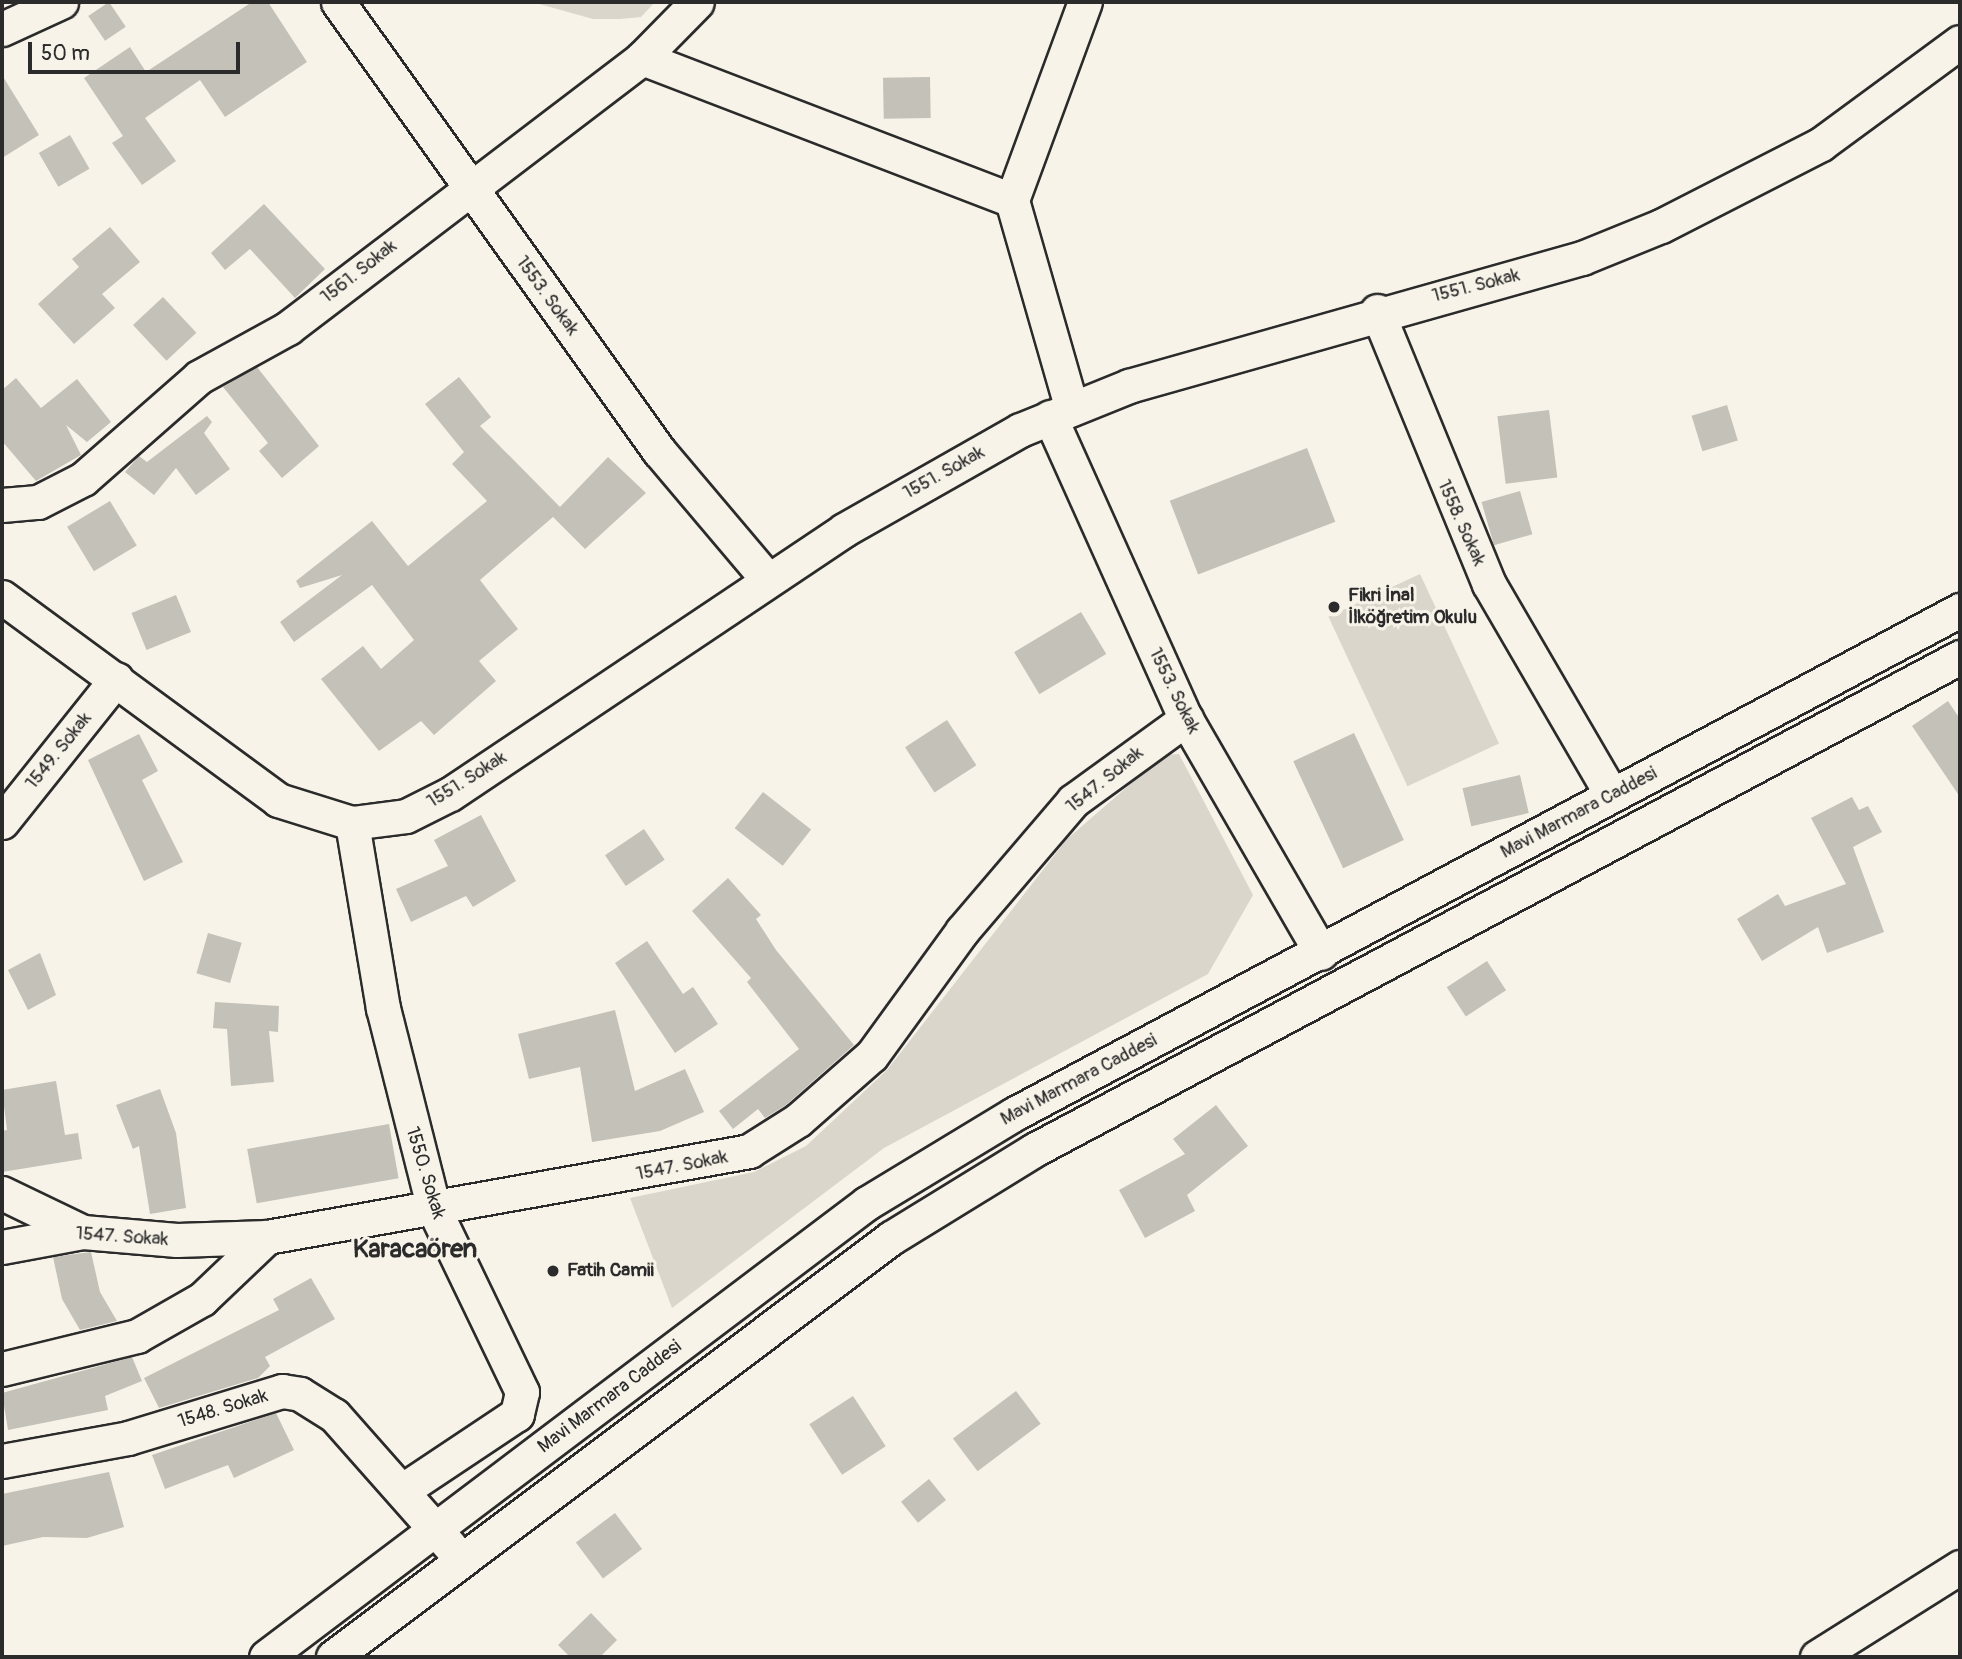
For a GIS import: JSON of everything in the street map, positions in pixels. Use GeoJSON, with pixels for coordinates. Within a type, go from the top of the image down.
{"type":"FeatureCollection","features":[{"type":"Feature","properties":{"kind":"street"},"geometry":{"type":"LineString","coordinates":[[2,29],[61,2]]}},
{"type":"Feature","properties":{"kind":"street","name":"1553. Sokak"},"geometry":{"type":"LineString","coordinates":[[338,2],[659,451],[768,580]]}},
{"type":"Feature","properties":{"kind":"street","name":"1561. Sokak"},"geometry":{"type":"LineString","coordinates":[[2,505],[38,502],[83,479],[199,377],[288,328],[468,186],[642,58],[697,2]]}},
{"type":"Feature","properties":{"kind":"street"},"geometry":{"type":"LineString","coordinates":[[642,58],[1012,200],[1085,2]]}},
{"type":"Feature","properties":{"kind":"street","name":"1551. Sokak"},"geometry":{"type":"LineString","coordinates":[[2,597],[278,800],[352,823],[406,817],[450,794],[855,523],[1060,412],[1377,311],[1582,258],[1661,226],[1821,144],[1960,42]]}},
{"type":"Feature","properties":{"kind":"street","name":"1553. Sokak"},"geometry":{"type":"LineString","coordinates":[[1012,200],[1060,412],[1185,719],[1321,953]]}},
{"type":"Feature","properties":{"kind":"street","name":"1558. Sokak"},"geometry":{"type":"LineString","coordinates":[[1377,311],[1489,584],[1612,795]]}},
{"type":"Feature","properties":{"kind":"street","name":"Mavi Marmara Caddesi"},"geometry":{"type":"LineString","coordinates":[[267,1657],[867,1203],[1014,1114],[1321,953],[1960,610]]}},
{"type":"Feature","properties":{"kind":"street"},"geometry":{"type":"LineString","coordinates":[[333,1657],[891,1238],[1034,1150],[1960,657]]}},
{"type":"Feature","properties":{"kind":"street","name":"1549. Sokak"},"geometry":{"type":"LineString","coordinates":[[2,822],[116,679]]}},
{"type":"Feature","properties":{"kind":"street","name":"1547. Sokak"},"geometry":{"type":"LineString","coordinates":[[2,1247],[83,1232],[201,1241],[267,1237],[706,1164],[767,1143],[872,1055],[962,931],[1073,801],[1185,719]]}},
{"type":"Feature","properties":{"kind":"street","name":"1550. Sokak"},"geometry":{"type":"LineString","coordinates":[[352,823],[383,1008],[434,1209],[516,1376],[521,1403],[517,1413],[403,1490]]}},
{"type":"Feature","properties":{"kind":"street"},"geometry":{"type":"LineString","coordinates":[[2,1193],[83,1232]]}},
{"type":"Feature","properties":{"kind":"street"},"geometry":{"type":"LineString","coordinates":[[2,1369],[136,1336],[202,1299],[267,1237]]}},
{"type":"Feature","properties":{"kind":"street","name":"1548. Sokak"},"geometry":{"type":"LineString","coordinates":[[2,1461],[128,1438],[282,1391],[334,1415],[462,1559]]}},
{"type":"Feature","properties":{"kind":"street"},"geometry":{"type":"LineString","coordinates":[[1817,1657],[1960,1567]]}},
{"type":"Feature","properties":{"kind":"shaded area"},"geometry":{"type":"Polygon","coordinates":[[[532,2],[655,2],[641,17],[593,19],[532,2]]]}},
{"type":"Feature","properties":{"kind":"shaded area"},"geometry":{"type":"Polygon","coordinates":[[[1420,574],[1499,743],[1407,786],[1328,617],[1420,574]]]}},
{"type":"Feature","properties":{"kind":"shaded area"},"geometry":{"type":"Polygon","coordinates":[[[1179,754],[1253,895],[1208,974],[884,1148],[672,1308],[630,1198],[754,1172],[806,1146],[887,1070],[1067,839],[1164,755],[1179,754]]]}},
{"type":"Feature","properties":{"kind":"building"},"geometry":{"type":"Polygon","coordinates":[[[109,2],[126,27],[105,41],[88,16],[109,2]]]}},
{"type":"Feature","properties":{"kind":"building"},"geometry":{"type":"Polygon","coordinates":[[[252,2],[268,2],[307,62],[225,117],[200,80],[145,118],[176,161],[142,185],[112,143],[123,136],[84,78],[130,47],[146,72],[252,2]]]}},
{"type":"Feature","properties":{"kind":"building"},"geometry":{"type":"Polygon","coordinates":[[[2,75],[39,135],[2,158],[2,75]]]}},
{"type":"Feature","properties":{"kind":"building"},"geometry":{"type":"Polygon","coordinates":[[[930,77],[931,118],[884,119],[883,78],[930,77]]]}},
{"type":"Feature","properties":{"kind":"building"},"geometry":{"type":"Polygon","coordinates":[[[70,135],[90,169],[58,187],[39,153],[70,135]]]}},
{"type":"Feature","properties":{"kind":"building"},"geometry":{"type":"Polygon","coordinates":[[[264,204],[325,269],[295,298],[250,249],[225,270],[211,253],[264,204]]]}},
{"type":"Feature","properties":{"kind":"building"},"geometry":{"type":"Polygon","coordinates":[[[110,227],[140,262],[102,294],[115,308],[74,344],[38,304],[79,267],[72,259],[110,227]]]}},
{"type":"Feature","properties":{"kind":"building"},"geometry":{"type":"Polygon","coordinates":[[[163,297],[196,333],[166,361],[133,325],[163,297]]]}},
{"type":"Feature","properties":{"kind":"building"},"geometry":{"type":"Polygon","coordinates":[[[257,367],[319,446],[282,478],[259,451],[268,443],[223,387],[257,367]]]}},
{"type":"Feature","properties":{"kind":"building"},"geometry":{"type":"Polygon","coordinates":[[[459,377],[491,417],[480,426],[560,507],[608,457],[646,493],[585,549],[553,517],[480,580],[518,629],[479,661],[496,681],[434,735],[421,721],[379,751],[321,679],[363,646],[381,669],[414,640],[372,585],[294,642],[280,622],[342,575],[300,588],[296,581],[372,521],[408,566],[487,501],[452,464],[464,452],[425,404],[459,377]]]}},
{"type":"Feature","properties":{"kind":"building"},"geometry":{"type":"Polygon","coordinates":[[[16,378],[41,408],[77,379],[111,422],[87,442],[66,425],[81,455],[36,481],[2,441],[2,390],[16,378]]]}},
{"type":"Feature","properties":{"kind":"building"},"geometry":{"type":"Polygon","coordinates":[[[1727,405],[1738,440],[1702,451],[1692,416],[1727,405]]]}},
{"type":"Feature","properties":{"kind":"building"},"geometry":{"type":"Polygon","coordinates":[[[1549,410],[1557,477],[1506,484],[1497,416],[1549,410]]]}},
{"type":"Feature","properties":{"kind":"building"},"geometry":{"type":"Polygon","coordinates":[[[207,416],[212,422],[204,433],[230,469],[196,495],[176,468],[154,495],[125,472],[139,456],[147,462],[207,416]]]}},
{"type":"Feature","properties":{"kind":"building"},"geometry":{"type":"Polygon","coordinates":[[[1307,448],[1335,522],[1198,574],[1170,501],[1307,448]]]}},
{"type":"Feature","properties":{"kind":"building"},"geometry":{"type":"Polygon","coordinates":[[[1520,491],[1532,534],[1494,545],[1482,502],[1520,491]]]}},
{"type":"Feature","properties":{"kind":"building"},"geometry":{"type":"Polygon","coordinates":[[[110,501],[137,546],[94,571],[67,527],[110,501]]]}},
{"type":"Feature","properties":{"kind":"building"},"geometry":{"type":"Polygon","coordinates":[[[176,595],[191,632],[146,650],[131,613],[176,595]]]}},
{"type":"Feature","properties":{"kind":"building"},"geometry":{"type":"Polygon","coordinates":[[[1081,612],[1106,654],[1039,694],[1014,652],[1081,612]]]}},
{"type":"Feature","properties":{"kind":"building"},"geometry":{"type":"Polygon","coordinates":[[[1948,701],[1960,719],[1960,797],[1912,726],[1948,701]]]}},
{"type":"Feature","properties":{"kind":"building"},"geometry":{"type":"Polygon","coordinates":[[[947,720],[976,765],[934,793],[905,747],[947,720]]]}},
{"type":"Feature","properties":{"kind":"building"},"geometry":{"type":"Polygon","coordinates":[[[1354,733],[1404,840],[1343,868],[1293,761],[1354,733]]]}},
{"type":"Feature","properties":{"kind":"building"},"geometry":{"type":"Polygon","coordinates":[[[139,734],[158,771],[142,780],[183,862],[144,881],[88,760],[139,734]]]}},
{"type":"Feature","properties":{"kind":"building"},"geometry":{"type":"Polygon","coordinates":[[[1520,775],[1529,813],[1471,826],[1463,788],[1520,775]]]}},
{"type":"Feature","properties":{"kind":"building"},"geometry":{"type":"Polygon","coordinates":[[[763,792],[811,830],[783,866],[735,828],[763,792]]]}},
{"type":"Feature","properties":{"kind":"building"},"geometry":{"type":"Polygon","coordinates":[[[1852,797],[1859,810],[1868,806],[1882,832],[1853,847],[1884,932],[1827,953],[1818,927],[1762,961],[1737,919],[1778,894],[1785,906],[1846,884],[1811,818],[1852,797]]]}},
{"type":"Feature","properties":{"kind":"building"},"geometry":{"type":"Polygon","coordinates":[[[481,815],[516,881],[473,907],[466,896],[411,922],[396,889],[448,866],[434,840],[481,815]]]}},
{"type":"Feature","properties":{"kind":"building"},"geometry":{"type":"Polygon","coordinates":[[[644,829],[665,860],[626,886],[605,855],[644,829]]]}},
{"type":"Feature","properties":{"kind":"building"},"geometry":{"type":"Polygon","coordinates":[[[728,878],[761,915],[756,919],[776,950],[854,1045],[786,1105],[765,1118],[758,1109],[733,1129],[719,1111],[799,1049],[747,982],[751,978],[692,911],[728,878]]]}},
{"type":"Feature","properties":{"kind":"building"},"geometry":{"type":"Polygon","coordinates":[[[208,933],[242,943],[230,983],[196,973],[208,933]]]}},
{"type":"Feature","properties":{"kind":"building"},"geometry":{"type":"Polygon","coordinates":[[[647,941],[683,994],[693,987],[718,1024],[675,1053],[615,963],[647,941]]]}},
{"type":"Feature","properties":{"kind":"building"},"geometry":{"type":"Polygon","coordinates":[[[40,953],[56,995],[28,1010],[8,970],[40,953]]]}},
{"type":"Feature","properties":{"kind":"building"},"geometry":{"type":"Polygon","coordinates":[[[1487,961],[1506,990],[1466,1016],[1447,987],[1487,961]]]}},
{"type":"Feature","properties":{"kind":"building"},"geometry":{"type":"Polygon","coordinates":[[[215,1002],[279,1006],[278,1032],[269,1031],[274,1082],[231,1086],[227,1029],[213,1028],[215,1002]]]}},
{"type":"Feature","properties":{"kind":"building"},"geometry":{"type":"Polygon","coordinates":[[[615,1010],[635,1091],[685,1069],[704,1112],[660,1131],[592,1142],[580,1067],[529,1079],[518,1034],[615,1010]]]}},
{"type":"Feature","properties":{"kind":"building"},"geometry":{"type":"Polygon","coordinates":[[[56,1081],[65,1135],[78,1133],[82,1159],[2,1172],[2,1131],[7,1130],[2,1090],[56,1081]]]}},
{"type":"Feature","properties":{"kind":"building"},"geometry":{"type":"Polygon","coordinates":[[[160,1089],[176,1133],[186,1208],[150,1214],[139,1146],[133,1149],[116,1105],[160,1089]]]}},
{"type":"Feature","properties":{"kind":"building"},"geometry":{"type":"Polygon","coordinates":[[[1216,1105],[1248,1146],[1187,1195],[1195,1211],[1145,1238],[1119,1190],[1185,1154],[1173,1139],[1216,1105]]]}},
{"type":"Feature","properties":{"kind":"building"},"geometry":{"type":"Polygon","coordinates":[[[389,1124],[399,1178],[257,1203],[247,1149],[389,1124]]]}},
{"type":"Feature","properties":{"kind":"building"},"geometry":{"type":"Polygon","coordinates":[[[91,1252],[100,1292],[117,1321],[80,1330],[62,1299],[53,1257],[91,1252]]]}},
{"type":"Feature","properties":{"kind":"building"},"geometry":{"type":"Polygon","coordinates":[[[311,1278],[335,1319],[265,1357],[270,1366],[258,1378],[159,1408],[144,1378],[279,1310],[273,1299],[311,1278]]]}},
{"type":"Feature","properties":{"kind":"building"},"geometry":{"type":"Polygon","coordinates":[[[132,1357],[142,1381],[105,1396],[108,1410],[8,1430],[2,1393],[132,1357]]]}},
{"type":"Feature","properties":{"kind":"building"},"geometry":{"type":"Polygon","coordinates":[[[1016,1391],[1041,1424],[978,1471],[953,1439],[1016,1391]]]}},
{"type":"Feature","properties":{"kind":"building"},"geometry":{"type":"Polygon","coordinates":[[[853,1396],[886,1446],[842,1475],[809,1424],[853,1396]]]}},
{"type":"Feature","properties":{"kind":"building"},"geometry":{"type":"Polygon","coordinates":[[[276,1413],[294,1450],[234,1478],[228,1465],[165,1489],[152,1455],[276,1413]]]}},
{"type":"Feature","properties":{"kind":"building"},"geometry":{"type":"Polygon","coordinates":[[[109,1472],[124,1527],[87,1538],[43,1537],[2,1546],[2,1494],[109,1472]]]}},
{"type":"Feature","properties":{"kind":"building"},"geometry":{"type":"Polygon","coordinates":[[[929,1479],[946,1500],[918,1523],[901,1502],[929,1479]]]}},
{"type":"Feature","properties":{"kind":"building"},"geometry":{"type":"Polygon","coordinates":[[[615,1513],[642,1549],[603,1578],[576,1542],[615,1513]]]}},
{"type":"Feature","properties":{"kind":"building"},"geometry":{"type":"Polygon","coordinates":[[[591,1613],[617,1640],[600,1657],[570,1657],[558,1645],[591,1613]]]}},
{"type":"Feature","properties":{"kind":"place","name":"Fikri İnal İlköğretim Okulu"},"geometry":{"type":"Point","coordinates":[1334,607]}},
{"type":"Feature","properties":{"kind":"place","name":"Fatih Camii"},"geometry":{"type":"Point","coordinates":[553,1271]}},
{"type":"Feature","properties":{"kind":"district","name":"Karacaören"},"geometry":{"type":"Point","coordinates":[415,1250]}}]}
